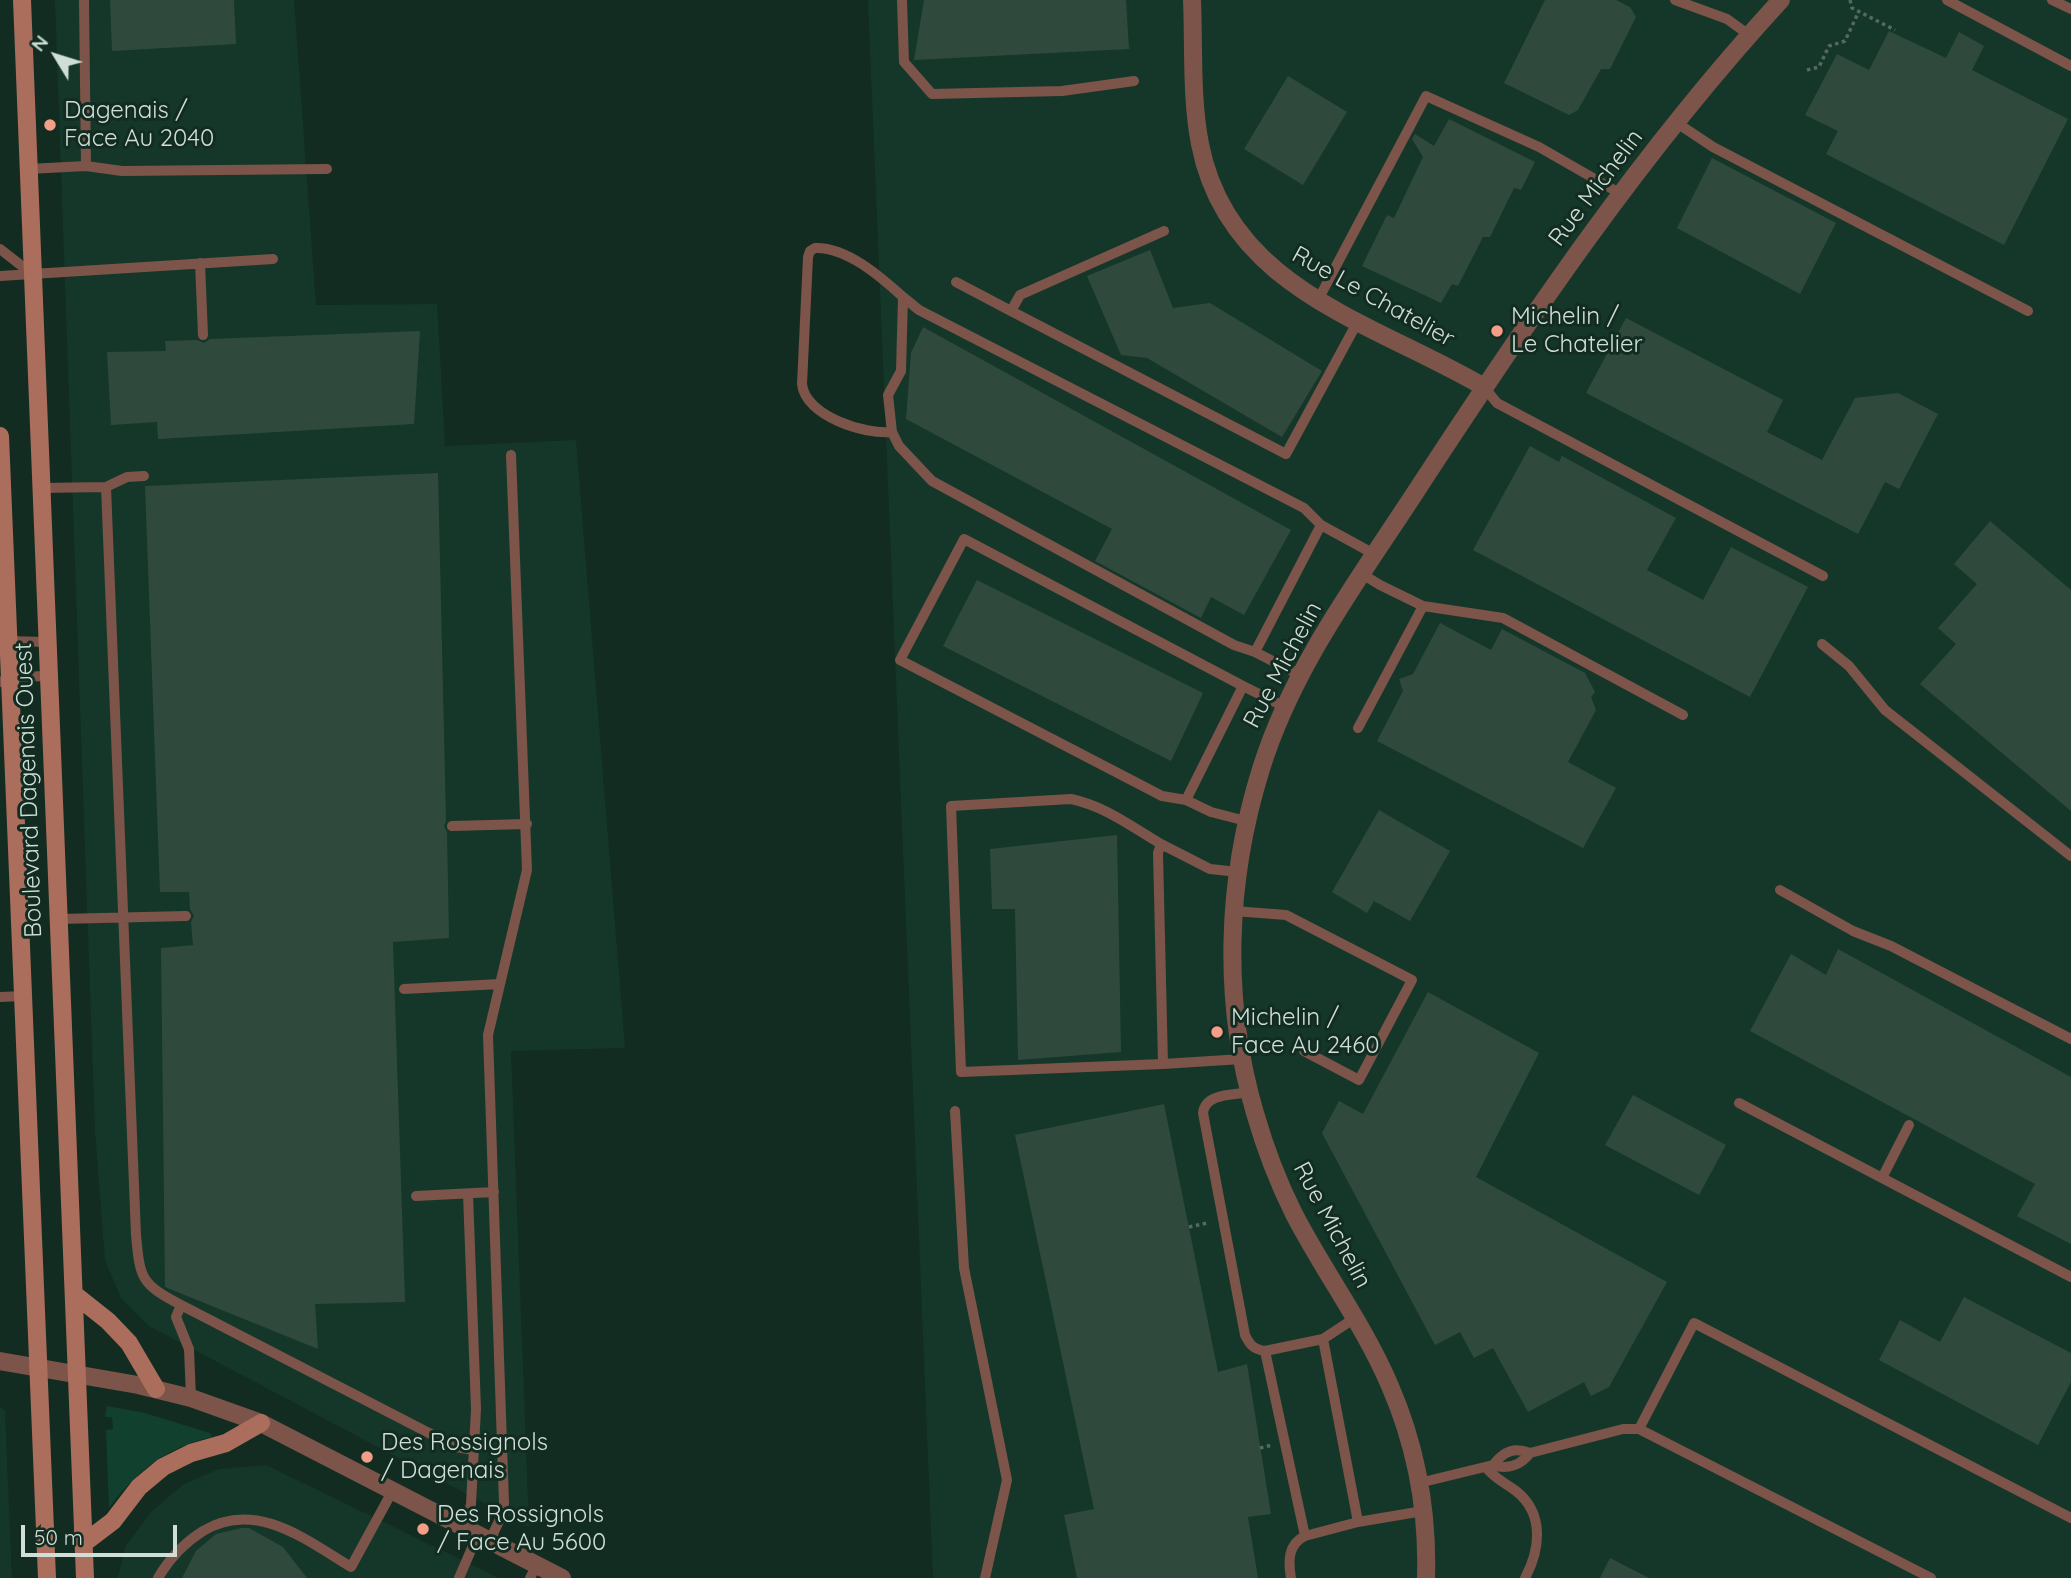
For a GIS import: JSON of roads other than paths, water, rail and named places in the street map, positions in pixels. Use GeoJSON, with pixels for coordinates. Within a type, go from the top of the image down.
{"type":"FeatureCollection","features":[{"type":"Feature","properties":{"kind":"main road","name":"Boulevard Dagenais Ouest"},"geometry":{"type":"LineString","coordinates":[[22,0],[85,1578]]}},
{"type":"Feature","properties":{"kind":"main road","name":"Boulevard Dagenais Ouest"},"geometry":{"type":"LineString","coordinates":[[0,436],[5,680],[23,996],[47,1578]]}},
{"type":"Feature","properties":{"kind":"main road"},"geometry":{"type":"LineString","coordinates":[[74,1294],[108,1321],[129,1343],[156,1389]]}},
{"type":"Feature","properties":{"kind":"main road"},"geometry":{"type":"LineString","coordinates":[[84,1543],[113,1521],[139,1487],[163,1467],[191,1453],[226,1443],[261,1423]]}},
{"type":"Feature","properties":{"kind":"street","name":"Rue Le Chatelier"},"geometry":{"type":"LineString","coordinates":[[1192,0],[1197,128],[1203,159],[1227,216],[1255,253],[1284,279],[1318,300],[1484,387]]}},
{"type":"Feature","properties":{"kind":"street","name":"Rue Michelin"},"geometry":{"type":"LineString","coordinates":[[1426,1578],[1423,1511],[1410,1440],[1392,1390],[1355,1318],[1285,1196],[1267,1148],[1242,1059],[1233,984],[1234,911],[1237,872],[1246,821],[1262,765],[1300,675],[1374,554],[1484,387],[1621,194],[1749,35],[1781,0]]}},
{"type":"Feature","properties":{"kind":"street"},"geometry":{"type":"LineString","coordinates":[[0,1361],[156,1389],[191,1398],[261,1423],[477,1534],[533,1571],[562,1578]]}},
{"type":"Feature","properties":{"kind":"lane"},"geometry":{"type":"LineString","coordinates":[[83,0],[86,166]]}},
{"type":"Feature","properties":{"kind":"lane"},"geometry":{"type":"LineString","coordinates":[[902,0],[904,62],[932,94],[1062,91],[1134,81]]}},
{"type":"Feature","properties":{"kind":"lane"},"geometry":{"type":"LineString","coordinates":[[1675,0],[1727,19],[1749,35]]}},
{"type":"Feature","properties":{"kind":"lane"},"geometry":{"type":"LineString","coordinates":[[1947,0],[2071,66]]}},
{"type":"Feature","properties":{"kind":"lane"},"geometry":{"type":"LineString","coordinates":[[2052,0],[2071,9]]}},
{"type":"Feature","properties":{"kind":"lane"},"geometry":{"type":"LineString","coordinates":[[1318,300],[1426,96],[1539,147],[1621,194]]}},
{"type":"Feature","properties":{"kind":"lane"},"geometry":{"type":"LineString","coordinates":[[1677,123],[1724,153],[2028,311]]}},
{"type":"Feature","properties":{"kind":"lane"},"geometry":{"type":"LineString","coordinates":[[28,169],[86,166],[122,171],[327,169]]}},
{"type":"Feature","properties":{"kind":"lane"},"geometry":{"type":"LineString","coordinates":[[1012,311],[1020,295],[1164,231]]}},
{"type":"Feature","properties":{"kind":"lane"},"geometry":{"type":"LineString","coordinates":[[892,432],[851,428],[810,402],[804,394],[802,384],[809,254],[812,249],[818,247],[841,255],[873,271],[919,310],[1304,508],[1321,525],[1374,554]]}},
{"type":"Feature","properties":{"kind":"lane"},"geometry":{"type":"LineString","coordinates":[[0,249],[32,274]]}},
{"type":"Feature","properties":{"kind":"lane"},"geometry":{"type":"LineString","coordinates":[[0,276],[273,259]]}},
{"type":"Feature","properties":{"kind":"lane"},"geometry":{"type":"LineString","coordinates":[[200,263],[203,335]]}},
{"type":"Feature","properties":{"kind":"lane"},"geometry":{"type":"LineString","coordinates":[[956,282],[1286,454],[1358,321]]}},
{"type":"Feature","properties":{"kind":"lane"},"geometry":{"type":"LineString","coordinates":[[903,297],[901,371],[888,395],[892,432],[899,446],[932,481],[1234,645],[1255,652],[1300,675]]}},
{"type":"Feature","properties":{"kind":"lane"},"geometry":{"type":"LineString","coordinates":[[1484,387],[1497,403],[1824,576]]}},
{"type":"Feature","properties":{"kind":"lane"},"geometry":{"type":"LineString","coordinates":[[477,1534],[500,1519],[504,1503],[488,1035],[527,870],[511,455]]}},
{"type":"Feature","properties":{"kind":"lane"},"geometry":{"type":"LineString","coordinates":[[41,488],[106,486],[127,477],[144,476]]}},
{"type":"Feature","properties":{"kind":"lane"},"geometry":{"type":"LineString","coordinates":[[106,486],[138,1257],[145,1280],[151,1288],[181,1305],[456,1447],[473,1450]]}},
{"type":"Feature","properties":{"kind":"lane"},"geometry":{"type":"LineString","coordinates":[[1255,652],[1321,525]]}},
{"type":"Feature","properties":{"kind":"lane"},"geometry":{"type":"LineString","coordinates":[[1246,821],[1211,812],[1186,800],[1162,796],[900,660],[964,539],[1285,707]]}},
{"type":"Feature","properties":{"kind":"lane"},"geometry":{"type":"LineString","coordinates":[[1362,574],[1423,606],[1503,618],[1683,715]]}},
{"type":"Feature","properties":{"kind":"lane"},"geometry":{"type":"LineString","coordinates":[[1358,727],[1423,606]]}},
{"type":"Feature","properties":{"kind":"lane"},"geometry":{"type":"LineString","coordinates":[[5,641],[48,642]]}},
{"type":"Feature","properties":{"kind":"lane"},"geometry":{"type":"LineString","coordinates":[[1822,644],[1849,666],[1885,710],[2071,856]]}},
{"type":"Feature","properties":{"kind":"lane"},"geometry":{"type":"LineString","coordinates":[[5,680],[49,676]]}},
{"type":"Feature","properties":{"kind":"lane"},"geometry":{"type":"LineString","coordinates":[[1186,800],[1243,686]]}},
{"type":"Feature","properties":{"kind":"lane"},"geometry":{"type":"LineString","coordinates":[[1237,872],[1210,869],[1090,803],[1071,799],[951,806],[961,1072],[1242,1059]]}},
{"type":"Feature","properties":{"kind":"lane"},"geometry":{"type":"LineString","coordinates":[[452,826],[527,824]]}},
{"type":"Feature","properties":{"kind":"lane"},"geometry":{"type":"LineString","coordinates":[[1161,844],[1157,860],[1163,1064]]}},
{"type":"Feature","properties":{"kind":"lane"},"geometry":{"type":"LineString","coordinates":[[1780,890],[1853,932],[1891,946],[2071,1039]]}},
{"type":"Feature","properties":{"kind":"lane"},"geometry":{"type":"LineString","coordinates":[[1234,911],[1286,915],[1412,980],[1359,1080],[1304,1051]]}},
{"type":"Feature","properties":{"kind":"lane"},"geometry":{"type":"LineString","coordinates":[[59,919],[186,916]]}},
{"type":"Feature","properties":{"kind":"lane"},"geometry":{"type":"LineString","coordinates":[[404,989],[500,984]]}},
{"type":"Feature","properties":{"kind":"lane"},"geometry":{"type":"LineString","coordinates":[[0,997],[23,996]]}},
{"type":"Feature","properties":{"kind":"lane"},"geometry":{"type":"LineString","coordinates":[[1250,1092],[1208,1100],[1203,1112],[1245,1335],[1250,1345],[1265,1351],[1323,1339],[1355,1318]]}},
{"type":"Feature","properties":{"kind":"lane"},"geometry":{"type":"LineString","coordinates":[[1739,1103],[2071,1277]]}},
{"type":"Feature","properties":{"kind":"lane"},"geometry":{"type":"LineString","coordinates":[[955,1111],[964,1268],[1007,1480],[985,1578]]}},
{"type":"Feature","properties":{"kind":"lane"},"geometry":{"type":"LineString","coordinates":[[1882,1178],[1909,1125]]}},
{"type":"Feature","properties":{"kind":"lane"},"geometry":{"type":"LineString","coordinates":[[416,1196],[494,1192]]}},
{"type":"Feature","properties":{"kind":"lane"},"geometry":{"type":"LineString","coordinates":[[459,1578],[477,1534],[471,1504],[476,1409],[468,1194]]}},
{"type":"Feature","properties":{"kind":"lane"},"geometry":{"type":"LineString","coordinates":[[181,1305],[176,1317],[189,1349],[191,1398]]}},
{"type":"Feature","properties":{"kind":"lane"},"geometry":{"type":"LineString","coordinates":[[1639,1429],[1694,1323],[2071,1518]]}},
{"type":"Feature","properties":{"kind":"lane"},"geometry":{"type":"LineString","coordinates":[[1323,1339],[1358,1522]]}},
{"type":"Feature","properties":{"kind":"lane"},"geometry":{"type":"LineString","coordinates":[[1265,1351],[1305,1536]]}},
{"type":"Feature","properties":{"kind":"lane"},"geometry":{"type":"LineString","coordinates":[[1419,1483],[1490,1466],[1503,1468],[1523,1462],[1531,1452],[1623,1429],[1639,1429],[1931,1578]]}},
{"type":"Feature","properties":{"kind":"lane"},"geometry":{"type":"LineString","coordinates":[[1490,1466],[1494,1476],[1523,1497],[1533,1517],[1538,1544],[1533,1563],[1525,1578]]}},
{"type":"Feature","properties":{"kind":"lane"},"geometry":{"type":"LineString","coordinates":[[158,1578],[172,1558],[193,1537],[215,1524],[239,1518],[259,1519],[282,1527],[351,1567],[393,1490]]}},
{"type":"Feature","properties":{"kind":"lane"},"geometry":{"type":"LineString","coordinates":[[1292,1578],[1291,1551],[1294,1544],[1305,1536],[1358,1522],[1423,1511]]}},
{"type":"Feature","properties":{"kind":"place","name":"Dagenais / Face Au 2040"},"geometry":{"type":"Point","coordinates":[50,125]}},
{"type":"Feature","properties":{"kind":"place","name":"Michelin / Le Chatelier"},"geometry":{"type":"Point","coordinates":[1497,331]}},
{"type":"Feature","properties":{"kind":"place","name":"Michelin / Face Au 2460"},"geometry":{"type":"Point","coordinates":[1217,1032]}},
{"type":"Feature","properties":{"kind":"place","name":"Des Rossignols / Dagenais"},"geometry":{"type":"Point","coordinates":[367,1457]}},
{"type":"Feature","properties":{"kind":"place","name":"Des Rossignols / Face Au 5600"},"geometry":{"type":"Point","coordinates":[423,1529]}}]}
